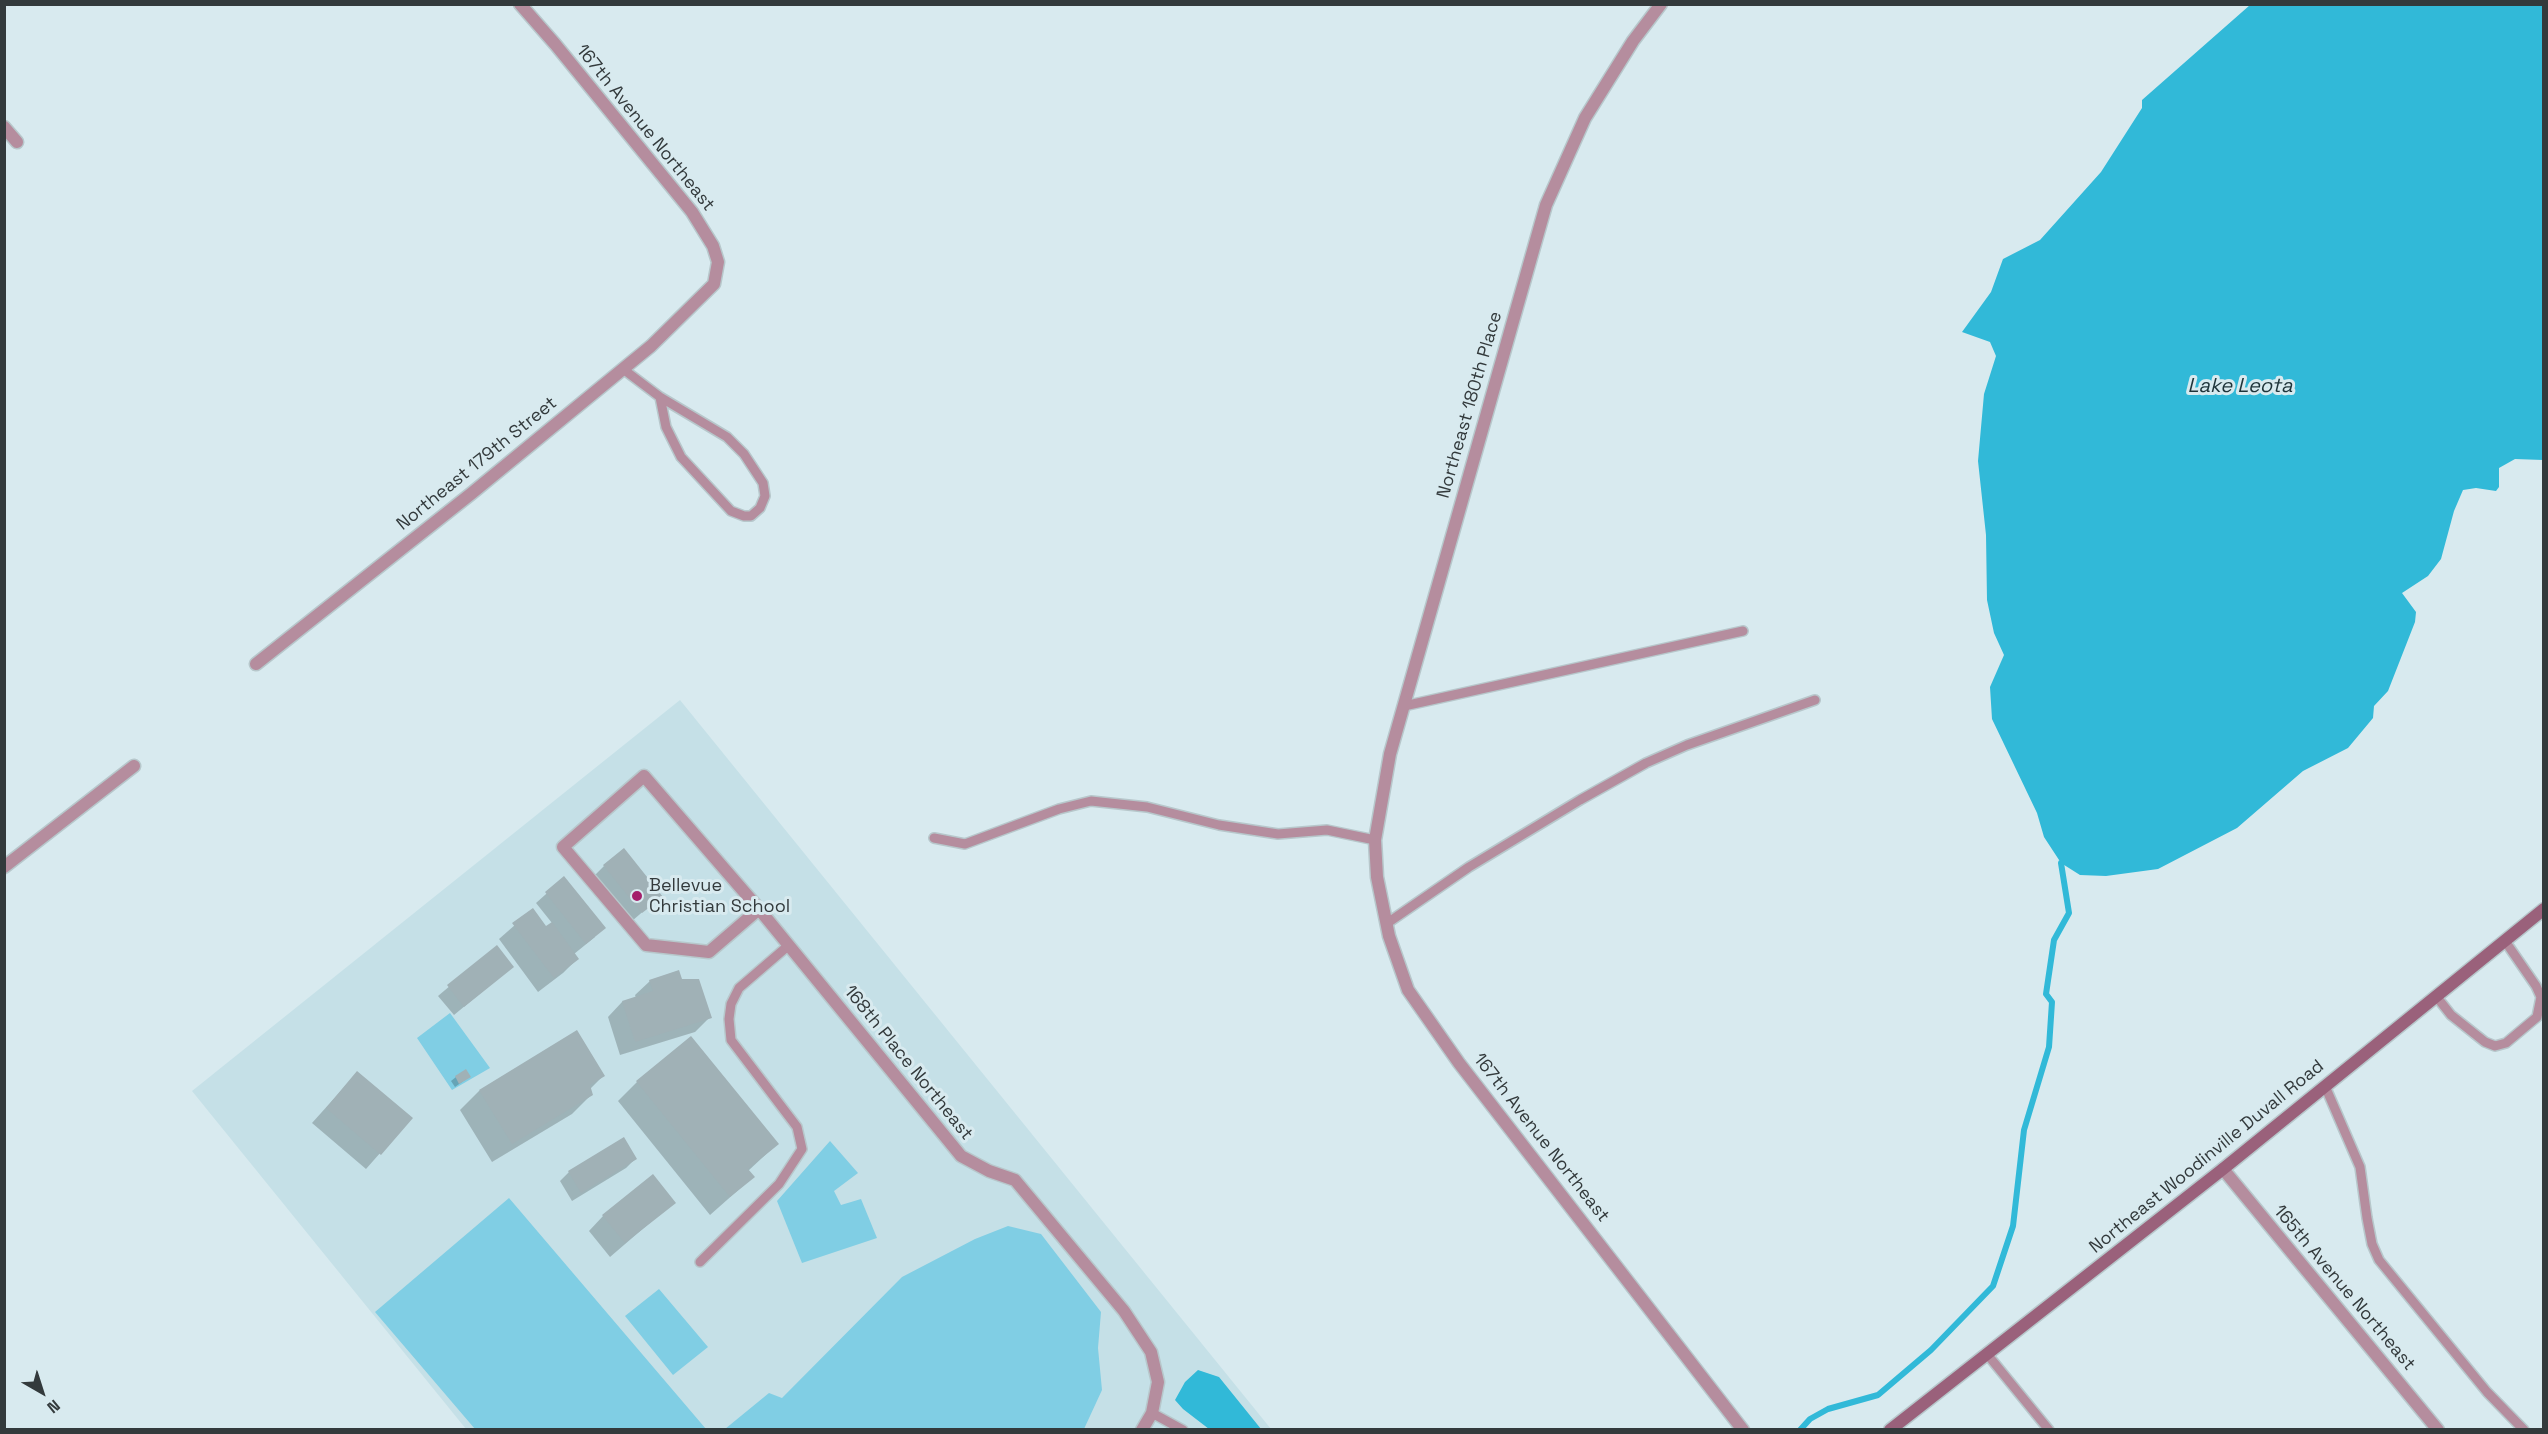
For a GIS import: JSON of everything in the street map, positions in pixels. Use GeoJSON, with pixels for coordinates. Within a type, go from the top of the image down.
{"type":"FeatureCollection","features":[{"type":"Feature","properties":{"kind":"main road","name":"Northeast Woodinville Duvall Road"},"geometry":{"type":"LineString","coordinates":[[1890,1430],[2223,1169],[2544,909]]}},
{"type":"Feature","properties":{"kind":"street","name":"167th Avenue Northeast"},"geometry":{"type":"LineString","coordinates":[[520,4],[692,212],[713,246],[718,262],[714,284]]}},
{"type":"Feature","properties":{"kind":"street","name":"Northeast 180th Place"},"geometry":{"type":"LineString","coordinates":[[1375,840],[1390,754],[1546,205],[1585,118],[1633,40],[1661,4]]}},
{"type":"Feature","properties":{"kind":"street"},"geometry":{"type":"LineString","coordinates":[[4,127],[17,142]]}},
{"type":"Feature","properties":{"kind":"street","name":"Northeast 179th Street"},"geometry":{"type":"LineString","coordinates":[[256,664],[651,346],[714,284]]}},
{"type":"Feature","properties":{"kind":"street"},"geometry":{"type":"LineString","coordinates":[[4,867],[134,766]]}},
{"type":"Feature","properties":{"kind":"street","name":"168th Place Northeast"},"geometry":{"type":"LineString","coordinates":[[759,909],[709,952],[646,945],[563,846],[644,776],[759,909],[961,1156],[989,1171],[1015,1180],[1124,1311],[1151,1352],[1158,1382],[1152,1413],[1142,1430]]}},
{"type":"Feature","properties":{"kind":"street","name":"167th Avenue Northeast"},"geometry":{"type":"LineString","coordinates":[[1375,840],[1377,876],[1386,924],[1408,990],[1459,1063],[1743,1430]]}},
{"type":"Feature","properties":{"kind":"street","name":"165th Avenue Northeast"},"geometry":{"type":"LineString","coordinates":[[2223,1169],[2438,1430]]}},
{"type":"Feature","properties":{"kind":"lane"},"geometry":{"type":"LineString","coordinates":[[623,369],[660,397],[727,437],[749,462],[763,483],[765,496],[760,508],[751,516],[731,511],[681,458],[666,428],[660,397]]}},
{"type":"Feature","properties":{"kind":"lane"},"geometry":{"type":"LineString","coordinates":[[1404,706],[1743,631]]}},
{"type":"Feature","properties":{"kind":"lane"},"geometry":{"type":"LineString","coordinates":[[1386,924],[1469,867],[1646,763],[1687,745],[1815,700]]}},
{"type":"Feature","properties":{"kind":"lane"},"geometry":{"type":"LineString","coordinates":[[934,838],[965,844],[1059,809],[1091,801],[1147,807],[1219,825],[1278,834],[1327,830],[1375,840]]}},
{"type":"Feature","properties":{"kind":"lane"},"geometry":{"type":"LineString","coordinates":[[2436,996],[2451,1015],[2485,1042],[2495,1046],[2506,1043],[2537,1017],[2541,997],[2505,941]]}},
{"type":"Feature","properties":{"kind":"lane"},"geometry":{"type":"LineString","coordinates":[[700,1262],[779,1184],[802,1149],[797,1127],[731,1040],[729,1019],[731,1004],[739,988],[789,945]]}},
{"type":"Feature","properties":{"kind":"lane"},"geometry":{"type":"LineString","coordinates":[[2325,1086],[2360,1167],[2367,1218],[2379,1260],[2487,1392],[2524,1430]]}},
{"type":"Feature","properties":{"kind":"lane"},"geometry":{"type":"LineString","coordinates":[[1987,1354],[2049,1430]]}},
{"type":"Feature","properties":{"kind":"lane"},"geometry":{"type":"LineString","coordinates":[[1152,1413],[1183,1430]]}},
{"type":"Feature","properties":{"kind":"shaded area","name":"Bellevue Christian School"},"geometry":{"type":"Polygon","coordinates":[[[680,700],[1271,1429],[466,1429],[192,1091],[680,700]]]}},
{"type":"Feature","properties":{"kind":"shaded area"},"geometry":{"type":"Polygon","coordinates":[[[450,1013],[490,1068],[452,1090],[417,1038],[450,1013]]]}},
{"type":"Feature","properties":{"kind":"shaded area"},"geometry":{"type":"Polygon","coordinates":[[[830,1141],[858,1173],[834,1191],[841,1205],[861,1199],[877,1238],[802,1263],[777,1201],[830,1141]]]}},
{"type":"Feature","properties":{"kind":"shaded area"},"geometry":{"type":"Polygon","coordinates":[[[509,1198],[706,1429],[475,1429],[375,1312],[509,1198]]]}},
{"type":"Feature","properties":{"kind":"shaded area"},"geometry":{"type":"Polygon","coordinates":[[[1008,1226],[1041,1234],[1101,1312],[1098,1348],[1102,1390],[1084,1429],[725,1429],[769,1393],[782,1398],[902,1277],[975,1239],[1008,1226]]]}},
{"type":"Feature","properties":{"kind":"shaded area"},"geometry":{"type":"Polygon","coordinates":[[[659,1289],[708,1347],[673,1375],[625,1316],[659,1289]]]}},
{"type":"Feature","properties":{"kind":"water","name":"Lake Leota"},"geometry":{"type":"Polygon","coordinates":[[[2250,5],[2543,5],[2543,460],[2515,459],[2499,468],[2499,487],[2496,491],[2476,488],[2463,490],[2454,511],[2441,559],[2428,576],[2402,593],[2416,612],[2415,622],[2388,691],[2374,706],[2373,718],[2348,748],[2303,771],[2237,828],[2158,869],[2106,876],[2080,875],[2061,863],[2044,837],[2037,813],[1992,719],[1990,687],[2004,655],[1994,633],[1987,600],[1986,535],[1978,461],[1984,394],[1996,356],[1990,342],[1962,332],[1991,292],[2003,259],[2040,240],[2101,172],[2142,108],[2142,100],[2250,5]]]}},
{"type":"Feature","properties":{"kind":"water"},"geometry":{"type":"Polygon","coordinates":[[[1198,1370],[1219,1377],[1261,1429],[1209,1429],[1183,1409],[1175,1400],[1185,1382],[1198,1370]]]}},
{"type":"Feature","properties":{"kind":"building"},"geometry":{"type":"Polygon","coordinates":[[[624,848],[663,897],[642,913],[603,865],[624,848]]]}},
{"type":"Feature","properties":{"kind":"building"},"geometry":{"type":"Polygon","coordinates":[[[564,876],[606,928],[586,944],[545,892],[564,876]]]}},
{"type":"Feature","properties":{"kind":"building"},"geometry":{"type":"Polygon","coordinates":[[[533,908],[546,926],[552,922],[579,959],[554,978],[512,923],[533,908]]]}},
{"type":"Feature","properties":{"kind":"building"},"geometry":{"type":"Polygon","coordinates":[[[497,945],[514,967],[464,1007],[447,985],[497,945]]]}},
{"type":"Feature","properties":{"kind":"building"},"geometry":{"type":"Polygon","coordinates":[[[679,970],[682,979],[699,979],[712,1018],[635,1042],[622,1001],[653,991],[649,980],[679,970]]]}},
{"type":"Feature","properties":{"kind":"building"},"geometry":{"type":"Polygon","coordinates":[[[577,1030],[605,1076],[590,1085],[593,1095],[512,1144],[479,1090],[577,1030]]]}},
{"type":"Feature","properties":{"kind":"building"},"geometry":{"type":"Polygon","coordinates":[[[691,1036],[779,1144],[748,1169],[755,1177],[730,1197],[636,1081],[691,1036]]]}},
{"type":"Feature","properties":{"kind":"building"},"geometry":{"type":"Polygon","coordinates":[[[466,1069],[471,1077],[459,1084],[455,1076],[466,1069]]]}},
{"type":"Feature","properties":{"kind":"building"},"geometry":{"type":"Polygon","coordinates":[[[357,1071],[413,1118],[381,1155],[326,1108],[357,1071]]]}},
{"type":"Feature","properties":{"kind":"building"},"geometry":{"type":"Polygon","coordinates":[[[624,1137],[637,1159],[581,1193],[568,1171],[624,1137]]]}},
{"type":"Feature","properties":{"kind":"building"},"geometry":{"type":"Polygon","coordinates":[[[653,1174],[676,1203],[625,1243],[602,1215],[653,1174]]]}},
{"type":"Feature","properties":{"kind":"waterway"},"geometry":{"type":"LineString","coordinates":[[1800,1430],[1810,1419],[1828,1409],[1878,1395],[1931,1350],[1993,1286],[2013,1226],[2024,1130],[2049,1047],[2052,1002],[2046,994],[2054,940],[2069,913],[2061,863]]}},
{"type":"Feature","properties":{"kind":"place","name":"Bellevue Christian School"},"geometry":{"type":"Point","coordinates":[637,896]}}]}
